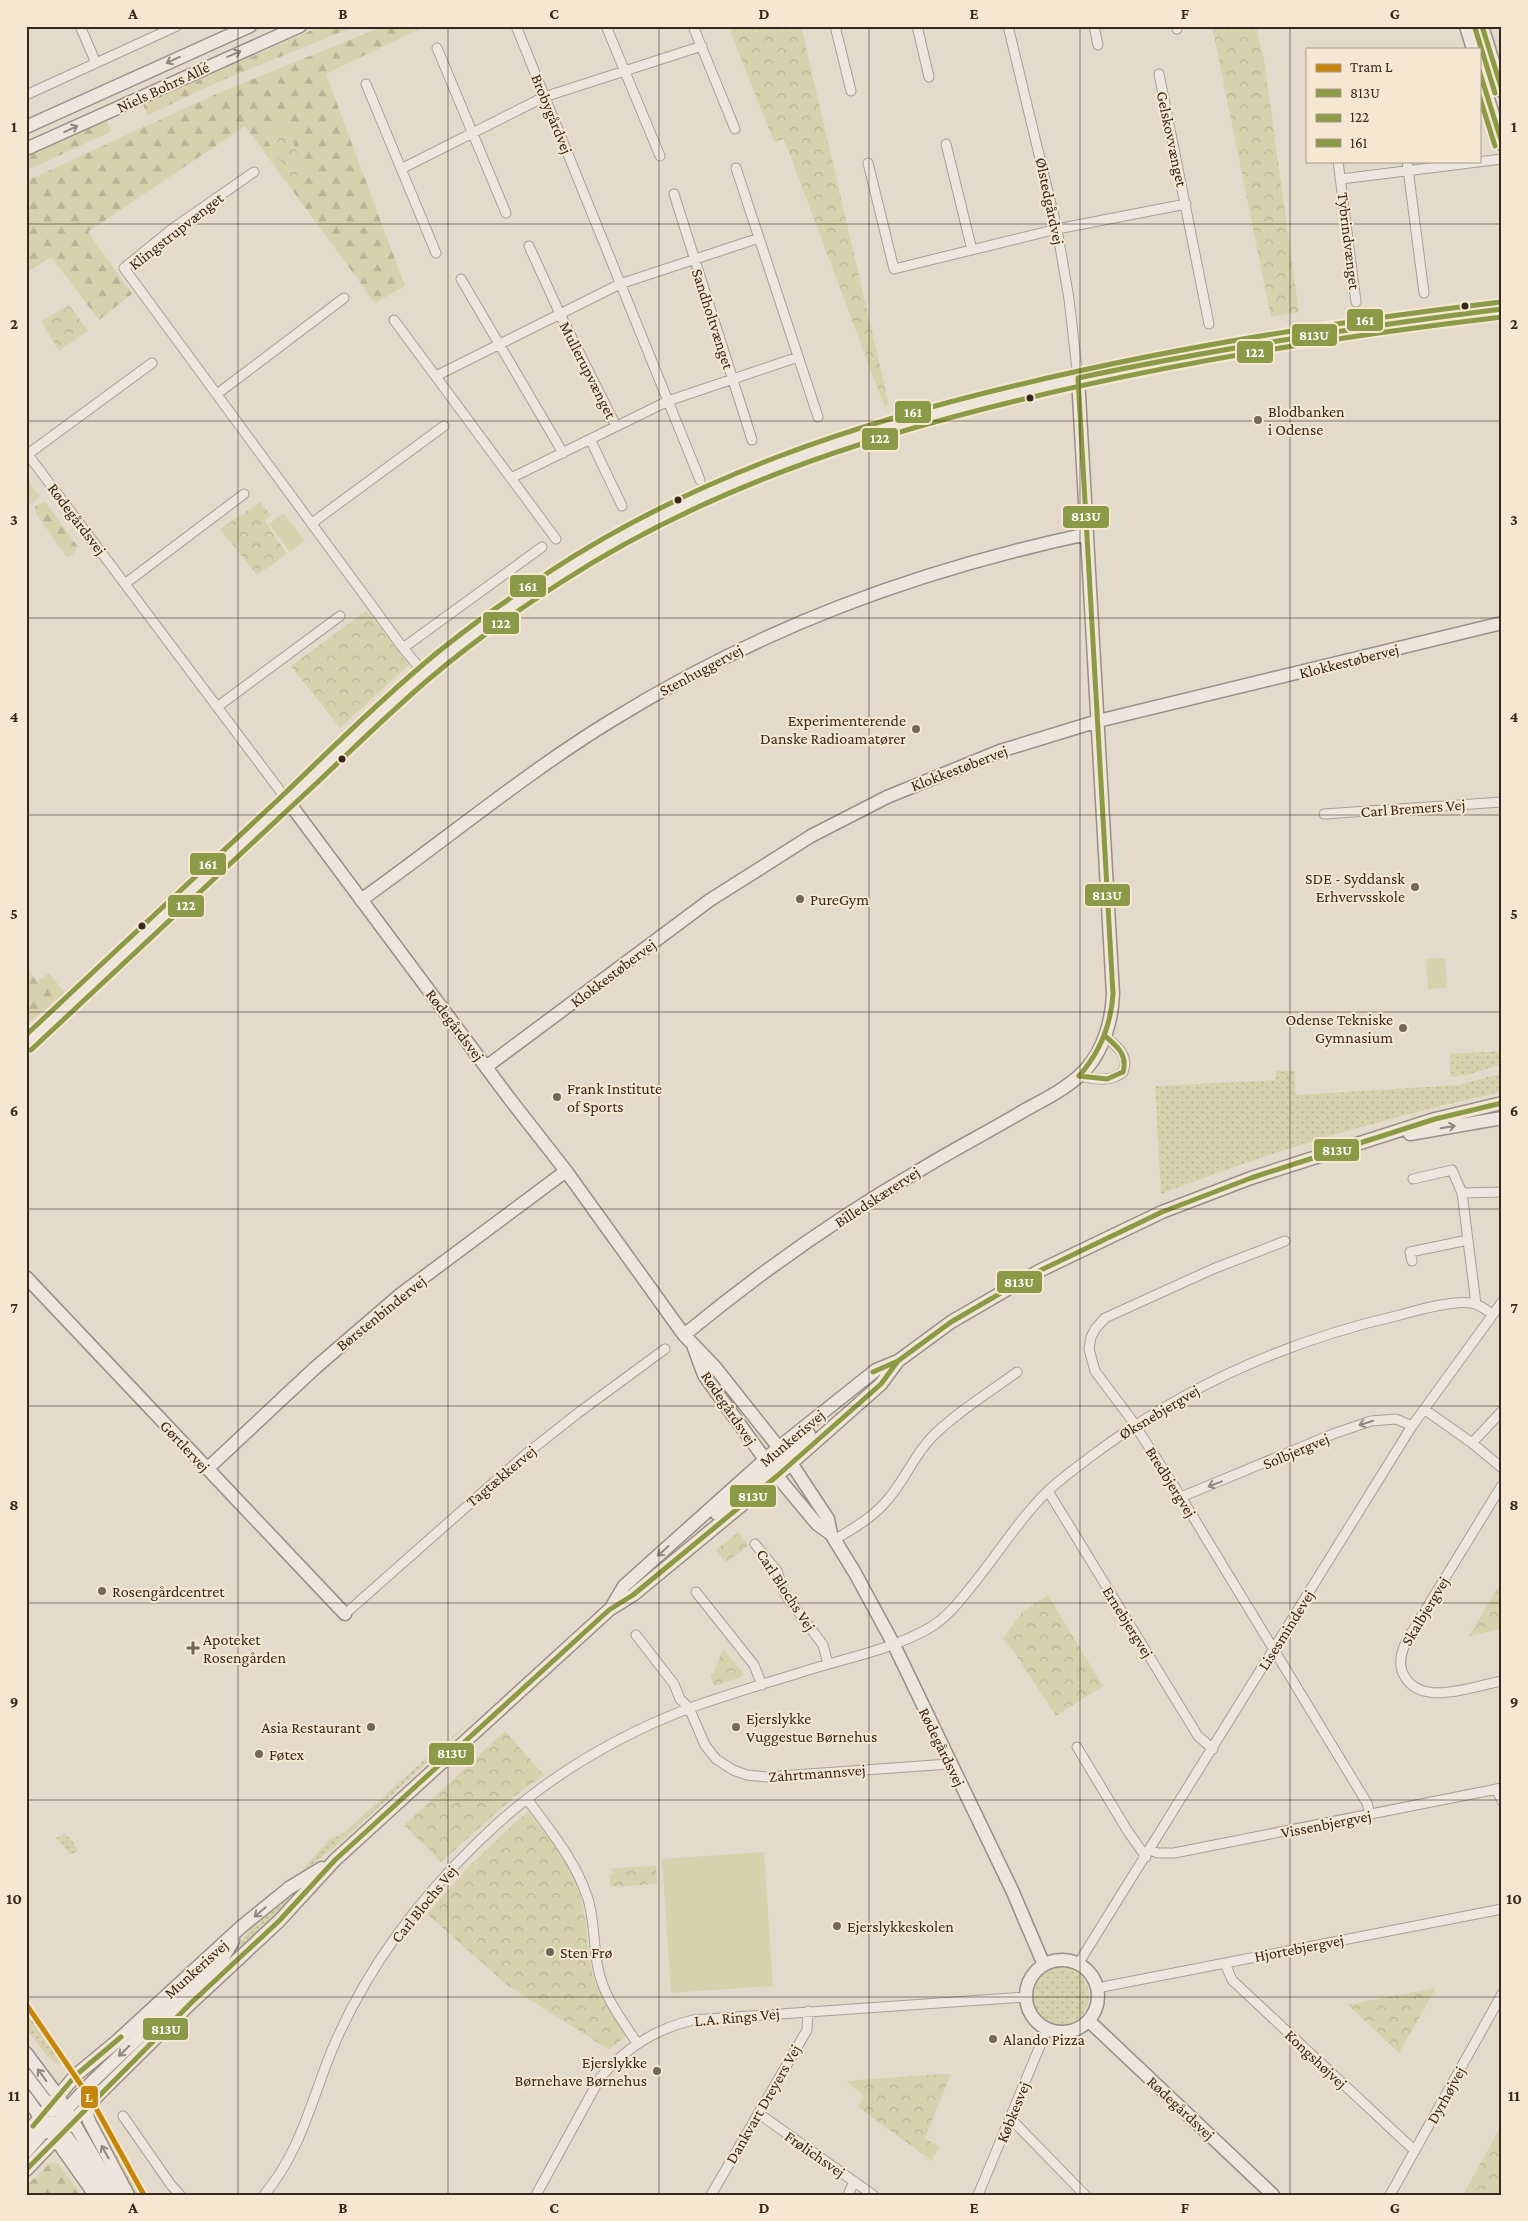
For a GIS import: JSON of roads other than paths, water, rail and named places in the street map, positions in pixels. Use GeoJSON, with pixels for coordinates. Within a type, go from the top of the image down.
{"type":"FeatureCollection","features":[{"type":"Feature","properties":{"kind":"street"},"geometry":{"type":"LineString","coordinates":[[80,26],[96,63]]}},
{"type":"Feature","properties":{"kind":"street"},"geometry":{"type":"LineString","coordinates":[[26,95],[177,26]]}},
{"type":"Feature","properties":{"kind":"street","name":"Niels Bohrs Allé"},"geometry":{"type":"LineString","coordinates":[[26,128],[250,26]]}},
{"type":"Feature","properties":{"kind":"street","name":"Niels Bohrs Allé"},"geometry":{"type":"LineString","coordinates":[[26,149],[300,26]]}},
{"type":"Feature","properties":{"kind":"street","name":"Brobygårdvej"},"geometry":{"type":"LineString","coordinates":[[516,26],[700,480]]}},
{"type":"Feature","properties":{"kind":"street"},"geometry":{"type":"LineString","coordinates":[[606,26],[660,156]]}},
{"type":"Feature","properties":{"kind":"street"},"geometry":{"type":"LineString","coordinates":[[693,26],[734,129]]}},
{"type":"Feature","properties":{"kind":"street"},"geometry":{"type":"LineString","coordinates":[[835,26],[851,92]]}},
{"type":"Feature","properties":{"kind":"street"},"geometry":{"type":"LineString","coordinates":[[916,26],[929,77]]}},
{"type":"Feature","properties":{"kind":"street","name":"Ølstedgårdvej"},"geometry":{"type":"LineString","coordinates":[[1008,26],[1057,230],[1069,299],[1078,378]]}},
{"type":"Feature","properties":{"kind":"street"},"geometry":{"type":"LineString","coordinates":[[1094,26],[1098,45]]}},
{"type":"Feature","properties":{"kind":"street"},"geometry":{"type":"LineString","coordinates":[[1466,26],[1473,48]]}},
{"type":"Feature","properties":{"kind":"street"},"geometry":{"type":"LineString","coordinates":[[1482,26],[1502,91]]}},
{"type":"Feature","properties":{"kind":"street"},"geometry":{"type":"LineString","coordinates":[[401,169],[544,97],[702,46]]}},
{"type":"Feature","properties":{"kind":"street"},"geometry":{"type":"LineString","coordinates":[[437,48],[506,214]]}},
{"type":"Feature","properties":{"kind":"street"},"geometry":{"type":"LineString","coordinates":[[1480,72],[1502,144]]}},
{"type":"Feature","properties":{"kind":"street","name":"Gelskovvænget"},"geometry":{"type":"LineString","coordinates":[[1159,74],[1209,324]]}},
{"type":"Feature","properties":{"kind":"street"},"geometry":{"type":"LineString","coordinates":[[366,84],[436,253]]}},
{"type":"Feature","properties":{"kind":"street"},"geometry":{"type":"LineString","coordinates":[[946,144],[972,250]]}},
{"type":"Feature","properties":{"kind":"street","name":"Tybrindvænget"},"geometry":{"type":"LineString","coordinates":[[1480,161],[1502,159]]}},
{"type":"Feature","properties":{"kind":"street","name":"Tybrindvænget"},"geometry":{"type":"LineString","coordinates":[[1338,162],[1356,302]]}},
{"type":"Feature","properties":{"kind":"street","name":"Tybrindvænget"},"geometry":{"type":"LineString","coordinates":[[1341,179],[1408,166],[1462,162]]}},
{"type":"Feature","properties":{"kind":"street","name":"Gelskovvænget"},"geometry":{"type":"LineString","coordinates":[[868,163],[894,269],[1057,230],[1186,204]]}},
{"type":"Feature","properties":{"kind":"street"},"geometry":{"type":"LineString","coordinates":[[1408,166],[1424,293]]}},
{"type":"Feature","properties":{"kind":"street"},"geometry":{"type":"LineString","coordinates":[[736,168],[818,417]]}},
{"type":"Feature","properties":{"kind":"street","name":"Klingstrupvænget"},"geometry":{"type":"LineString","coordinates":[[254,172],[172,229],[124,268],[403,648],[424,673]]}},
{"type":"Feature","properties":{"kind":"street","name":"Sandholtvænget"},"geometry":{"type":"LineString","coordinates":[[674,194],[752,440]]}},
{"type":"Feature","properties":{"kind":"street"},"geometry":{"type":"LineString","coordinates":[[436,376],[620,284],[759,238]]}},
{"type":"Feature","properties":{"kind":"street","name":"Mullerupvænget"},"geometry":{"type":"LineString","coordinates":[[529,246],[560,314],[616,426]]}},
{"type":"Feature","properties":{"kind":"street"},"geometry":{"type":"LineString","coordinates":[[461,279],[563,453]]}},
{"type":"Feature","properties":{"kind":"street"},"geometry":{"type":"LineString","coordinates":[[217,394],[344,298]]}},
{"type":"Feature","properties":{"kind":"street"},"geometry":{"type":"LineString","coordinates":[[26,1045],[424,673],[493,619],[575,563],[637,528],[706,494],[827,445],[926,416],[1078,378],[1214,350],[1364,326],[1502,309]]}},
{"type":"Feature","properties":{"kind":"street"},"geometry":{"type":"LineString","coordinates":[[394,320],[556,539]]}},
{"type":"Feature","properties":{"kind":"street","name":"Sandholtvænget"},"geometry":{"type":"LineString","coordinates":[[668,401],[798,357]]}},
{"type":"Feature","properties":{"kind":"street","name":"Rødegårdsvej"},"geometry":{"type":"LineString","coordinates":[[152,363],[27,453],[566,1171],[688,1340],[714,1366],[817,1524],[831,1533]]}},
{"type":"Feature","properties":{"kind":"street","name":"Billedskærervej"},"geometry":{"type":"LineString","coordinates":[[688,1340],[788,1257],[866,1202],[1059,1092],[1079,1076],[1094,1058],[1105,1036],[1113,1008],[1113,994],[1078,378]]}},
{"type":"Feature","properties":{"kind":"street","name":"Mullerupvænget"},"geometry":{"type":"LineString","coordinates":[[511,478],[668,401]]}},
{"type":"Feature","properties":{"kind":"street"},"geometry":{"type":"LineString","coordinates":[[312,523],[444,426]]}},
{"type":"Feature","properties":{"kind":"street","name":"Mullerupvænget"},"geometry":{"type":"LineString","coordinates":[[590,439],[622,506]]}},
{"type":"Feature","properties":{"kind":"street"},"geometry":{"type":"LineString","coordinates":[[126,583],[244,494]]}},
{"type":"Feature","properties":{"kind":"street","name":"Stenhuggervej"},"geometry":{"type":"LineString","coordinates":[[361,900],[578,742],[669,686],[729,655],[834,608],[920,577],[1011,551],[1087,534]]}},
{"type":"Feature","properties":{"kind":"street"},"geometry":{"type":"LineString","coordinates":[[403,648],[542,547]]}},
{"type":"Feature","properties":{"kind":"street"},"geometry":{"type":"LineString","coordinates":[[217,707],[340,616]]}},
{"type":"Feature","properties":{"kind":"street","name":"Klokkestøbervej"},"geometry":{"type":"LineString","coordinates":[[486,1066],[707,902],[811,836],[887,797],[951,770],[1031,741],[1098,721],[1502,623]]}},
{"type":"Feature","properties":{"kind":"street","name":"Carl Bremers Vej"},"geometry":{"type":"LineString","coordinates":[[1324,814],[1502,802]]}},
{"type":"Feature","properties":{"kind":"street"},"geometry":{"type":"LineString","coordinates":[[26,1039],[45,1026]]}},
{"type":"Feature","properties":{"kind":"street"},"geometry":{"type":"LineString","coordinates":[[1079,1076],[1103,1080],[1123,1072],[1125,1057],[1122,1051],[1105,1036]]}},
{"type":"Feature","properties":{"kind":"street","name":"Munkerisvej"},"geometry":{"type":"LineString","coordinates":[[33,2126],[58,2122],[88,2105],[191,2003],[279,1921],[335,1860],[609,1610],[633,1595],[682,1555],[854,1387],[876,1370],[898,1361],[951,1322],[1039,1271],[1162,1212],[1251,1178],[1435,1119],[1502,1103]]}},
{"type":"Feature","properties":{"kind":"street","name":"Munkerisvej"},"geometry":{"type":"LineString","coordinates":[[1366,1142],[1502,1118]]}},
{"type":"Feature","properties":{"kind":"street"},"geometry":{"type":"LineString","coordinates":[[1413,1178],[1452,1170],[1462,1194],[1476,1304],[1492,1314]]}},
{"type":"Feature","properties":{"kind":"street","name":"Børstenbindervej"},"geometry":{"type":"LineString","coordinates":[[207,1469],[315,1368],[394,1301],[566,1171]]}},
{"type":"Feature","properties":{"kind":"street"},"geometry":{"type":"LineString","coordinates":[[1462,1194],[1502,1192]]}},
{"type":"Feature","properties":{"kind":"street"},"geometry":{"type":"LineString","coordinates":[[1412,1261],[1410,1252],[1468,1240]]}},
{"type":"Feature","properties":{"kind":"street","name":"Bredbjergvej"},"geometry":{"type":"LineString","coordinates":[[1285,1241],[1213,1269],[1105,1318],[1090,1337],[1090,1349],[1095,1371],[1135,1425],[1181,1497],[1367,1803],[1370,1815]]}},
{"type":"Feature","properties":{"kind":"street","name":"Gørtlervej"},"geometry":{"type":"LineString","coordinates":[[26,1277],[345,1614]]}},
{"type":"Feature","properties":{"kind":"street","name":"Lisesmindevej"},"geometry":{"type":"LineString","coordinates":[[1078,1964],[1412,1426],[1502,1302]]}},
{"type":"Feature","properties":{"kind":"street","name":"Øksnebjergvej"},"geometry":{"type":"LineString","coordinates":[[894,1644],[928,1629],[942,1620],[960,1602],[1048,1491],[1074,1468],[1135,1425],[1179,1399],[1227,1374],[1300,1343],[1396,1316],[1460,1303],[1476,1304]]}},
{"type":"Feature","properties":{"kind":"street","name":"Rødegårdsvej"},"geometry":{"type":"LineString","coordinates":[[688,1340],[704,1375],[828,1519],[831,1533],[855,1572],[894,1644],[949,1764],[1012,1890],[1044,1965]]}},
{"type":"Feature","properties":{"kind":"street","name":"Tagtækkervej"},"geometry":{"type":"LineString","coordinates":[[345,1614],[526,1454],[665,1349]]}},
{"type":"Feature","properties":{"kind":"street","name":"Munkerisvej"},"geometry":{"type":"LineString","coordinates":[[609,1610],[624,1586],[778,1462],[882,1384],[898,1361]]}},
{"type":"Feature","properties":{"kind":"street"},"geometry":{"type":"LineString","coordinates":[[831,1533],[862,1523],[879,1509],[898,1486],[916,1456],[932,1437],[1017,1372]]}},
{"type":"Feature","properties":{"kind":"street"},"geometry":{"type":"LineString","coordinates":[[1424,1409],[1472,1443],[1502,1468]]}},
{"type":"Feature","properties":{"kind":"street"},"geometry":{"type":"LineString","coordinates":[[1472,1443],[1502,1412]]}},
{"type":"Feature","properties":{"kind":"street","name":"Solbjergvej"},"geometry":{"type":"LineString","coordinates":[[1181,1497],[1333,1434],[1371,1421],[1396,1419],[1412,1426]]}},
{"type":"Feature","properties":{"kind":"street","name":"Skalbjergvej"},"geometry":{"type":"LineString","coordinates":[[1502,1485],[1407,1640],[1401,1651],[1400,1663],[1403,1674],[1410,1684],[1420,1691],[1432,1694],[1502,1681]]}},
{"type":"Feature","properties":{"kind":"street","name":"Ernebjergvej"},"geometry":{"type":"LineString","coordinates":[[1048,1491],[1198,1736],[1213,1749]]}},
{"type":"Feature","properties":{"kind":"street","name":"Carl Blochs Vej"},"geometry":{"type":"LineString","coordinates":[[755,1544],[777,1571],[785,1594],[822,1645],[828,1664]]}},
{"type":"Feature","properties":{"kind":"street"},"geometry":{"type":"LineString","coordinates":[[696,1592],[754,1665],[762,1685]]}},
{"type":"Feature","properties":{"kind":"street"},"geometry":{"type":"LineString","coordinates":[[636,1635],[674,1684],[680,1699],[689,1708]]}},
{"type":"Feature","properties":{"kind":"street","name":"Carl Blochs Vej"},"geometry":{"type":"LineString","coordinates":[[264,2195],[295,2148],[337,2039],[375,1969],[440,1880],[482,1838],[527,1799],[574,1765],[616,1741],[689,1708],[894,1644]]}},
{"type":"Feature","properties":{"kind":"street","name":"Zahrtmannsvej"},"geometry":{"type":"LineString","coordinates":[[689,1708],[705,1745],[716,1759],[733,1770],[747,1775],[766,1778],[949,1764]]}},
{"type":"Feature","properties":{"kind":"street"},"geometry":{"type":"LineString","coordinates":[[1077,1746],[1148,1854]]}},
{"type":"Feature","properties":{"kind":"street"},"geometry":{"type":"LineString","coordinates":[[1499,1789],[1502,1801]]}},
{"type":"Feature","properties":{"kind":"street","name":"Vissenbjergvej"},"geometry":{"type":"LineString","coordinates":[[1148,1854],[1174,1853],[1499,1789]]}},
{"type":"Feature","properties":{"kind":"street"},"geometry":{"type":"LineString","coordinates":[[527,1799],[571,1861],[583,1884],[591,1908],[595,1953],[604,1989],[637,2043]]}},
{"type":"Feature","properties":{"kind":"street","name":"Munkerisvej"},"geometry":{"type":"LineString","coordinates":[[26,2170],[58,2122],[58,2096],[76,2075],[116,2042],[241,1927],[289,1888],[335,1860]]}},
{"type":"Feature","properties":{"kind":"street","name":"Hjortebjergvej"},"geometry":{"type":"LineString","coordinates":[[1097,1988],[1502,1909]]}},
{"type":"Feature","properties":{"kind":"street"},"geometry":{"type":"LineString","coordinates":[[26,2152],[224,1956],[241,1927]]}},
{"type":"Feature","properties":{"kind":"street"},"geometry":{"type":"LineString","coordinates":[[1061,1960],[1078,1964],[1090,1974],[1097,1988],[1097,2005],[1089,2020],[1082,2026],[1069,2032],[1046,2029],[1033,2018],[1028,2010],[1026,1997],[1030,1978],[1044,1965],[1061,1960]]}},
{"type":"Feature","properties":{"kind":"street","name":"Kongshøjvej"},"geometry":{"type":"LineString","coordinates":[[1225,1963],[1232,1980],[1415,2151]]}},
{"type":"Feature","properties":{"kind":"street","name":"Dyrhøjvej"},"geometry":{"type":"LineString","coordinates":[[1390,2195],[1502,1994]]}},
{"type":"Feature","properties":{"kind":"street","name":"L.A. Rings Vej"},"geometry":{"type":"LineString","coordinates":[[536,2195],[600,2078],[610,2066],[637,2043],[664,2028],[693,2020],[1026,1997]]}},
{"type":"Feature","properties":{"kind":"street","name":"Dankvart Dreyers Vej"},"geometry":{"type":"LineString","coordinates":[[711,2195],[807,2030],[808,2011]]}},
{"type":"Feature","properties":{"kind":"street","name":"Rødegårdsvej"},"geometry":{"type":"LineString","coordinates":[[1089,2020],[1273,2195]]}},
{"type":"Feature","properties":{"kind":"street","name":"Købkesvej"},"geometry":{"type":"LineString","coordinates":[[978,2195],[1046,2029]]}},
{"type":"Feature","properties":{"kind":"street"},"geometry":{"type":"LineString","coordinates":[[26,2053],[58,2096]]}},
{"type":"Feature","properties":{"kind":"street"},"geometry":{"type":"LineString","coordinates":[[26,2075],[109,2195]]}},
{"type":"Feature","properties":{"kind":"street"},"geometry":{"type":"LineString","coordinates":[[26,2097],[33,2126]]}},
{"type":"Feature","properties":{"kind":"street"},"geometry":{"type":"LineString","coordinates":[[88,2105],[87,2114],[92,2129],[128,2195]]}},
{"type":"Feature","properties":{"kind":"street"},"geometry":{"type":"LineString","coordinates":[[26,2110],[33,2120],[33,2126]]}},
{"type":"Feature","properties":{"kind":"street","name":"Frølichsvej"},"geometry":{"type":"LineString","coordinates":[[758,2113],[873,2195]]}},
{"type":"Feature","properties":{"kind":"street"},"geometry":{"type":"LineString","coordinates":[[123,2116],[180,2195]]}},
{"type":"Feature","properties":{"kind":"street"},"geometry":{"type":"LineString","coordinates":[[1010,2118],[1085,2195]]}},
{"type":"Feature","properties":{"kind":"street"},"geometry":{"type":"LineString","coordinates":[[58,2122],[95,2195]]}},
{"type":"Feature","properties":{"kind":"street"},"geometry":{"type":"LineString","coordinates":[[58,2122],[116,2195]]}},
{"type":"Feature","properties":{"kind":"street"},"geometry":{"type":"LineString","coordinates":[[848,2195],[854,2181]]}},
{"type":"Feature","properties":{"kind":"tram line","name":"L"},"geometry":{"type":"LineString","coordinates":[[26,2004],[92,2101],[144,2195]]}},
{"type":"Feature","properties":{"kind":"place","name":"Blodbanken i Odense"},"geometry":{"type":"Point","coordinates":[1258,420]}},
{"type":"Feature","properties":{"kind":"place","name":"Experimenterende Danske Radioamatører"},"geometry":{"type":"Point","coordinates":[916,729]}},
{"type":"Feature","properties":{"kind":"place","name":"SDE - Syddansk Erhvervsskole"},"geometry":{"type":"Point","coordinates":[1415,887]}},
{"type":"Feature","properties":{"kind":"place","name":"PureGym"},"geometry":{"type":"Point","coordinates":[800,899]}},
{"type":"Feature","properties":{"kind":"place","name":"Odense Tekniske Gymnasium"},"geometry":{"type":"Point","coordinates":[1403,1028]}},
{"type":"Feature","properties":{"kind":"place","name":"Frank Institute of Sports"},"geometry":{"type":"Point","coordinates":[557,1097]}},
{"type":"Feature","properties":{"kind":"place","name":"Rosengårdcentret"},"geometry":{"type":"Point","coordinates":[102,1591]}},
{"type":"Feature","properties":{"kind":"place","name":"Apoteket Rosengården"},"geometry":{"type":"Point","coordinates":[193,1648]}},
{"type":"Feature","properties":{"kind":"place","name":"Asia Restaurant"},"geometry":{"type":"Point","coordinates":[371,1727]}},
{"type":"Feature","properties":{"kind":"place","name":"Ejerslykke Vuggestue Børnehus"},"geometry":{"type":"Point","coordinates":[736,1727]}},
{"type":"Feature","properties":{"kind":"place","name":"Føtex"},"geometry":{"type":"Point","coordinates":[259,1754]}},
{"type":"Feature","properties":{"kind":"place","name":"Ejerslykkeskolen"},"geometry":{"type":"Point","coordinates":[837,1926]}},
{"type":"Feature","properties":{"kind":"place","name":"Sten Frø"},"geometry":{"type":"Point","coordinates":[550,1952]}},
{"type":"Feature","properties":{"kind":"place","name":"Alando Pizza"},"geometry":{"type":"Point","coordinates":[993,2039]}},
{"type":"Feature","properties":{"kind":"place","name":"Ejerslykke Børnehave Børnehus"},"geometry":{"type":"Point","coordinates":[657,2071]}}]}
